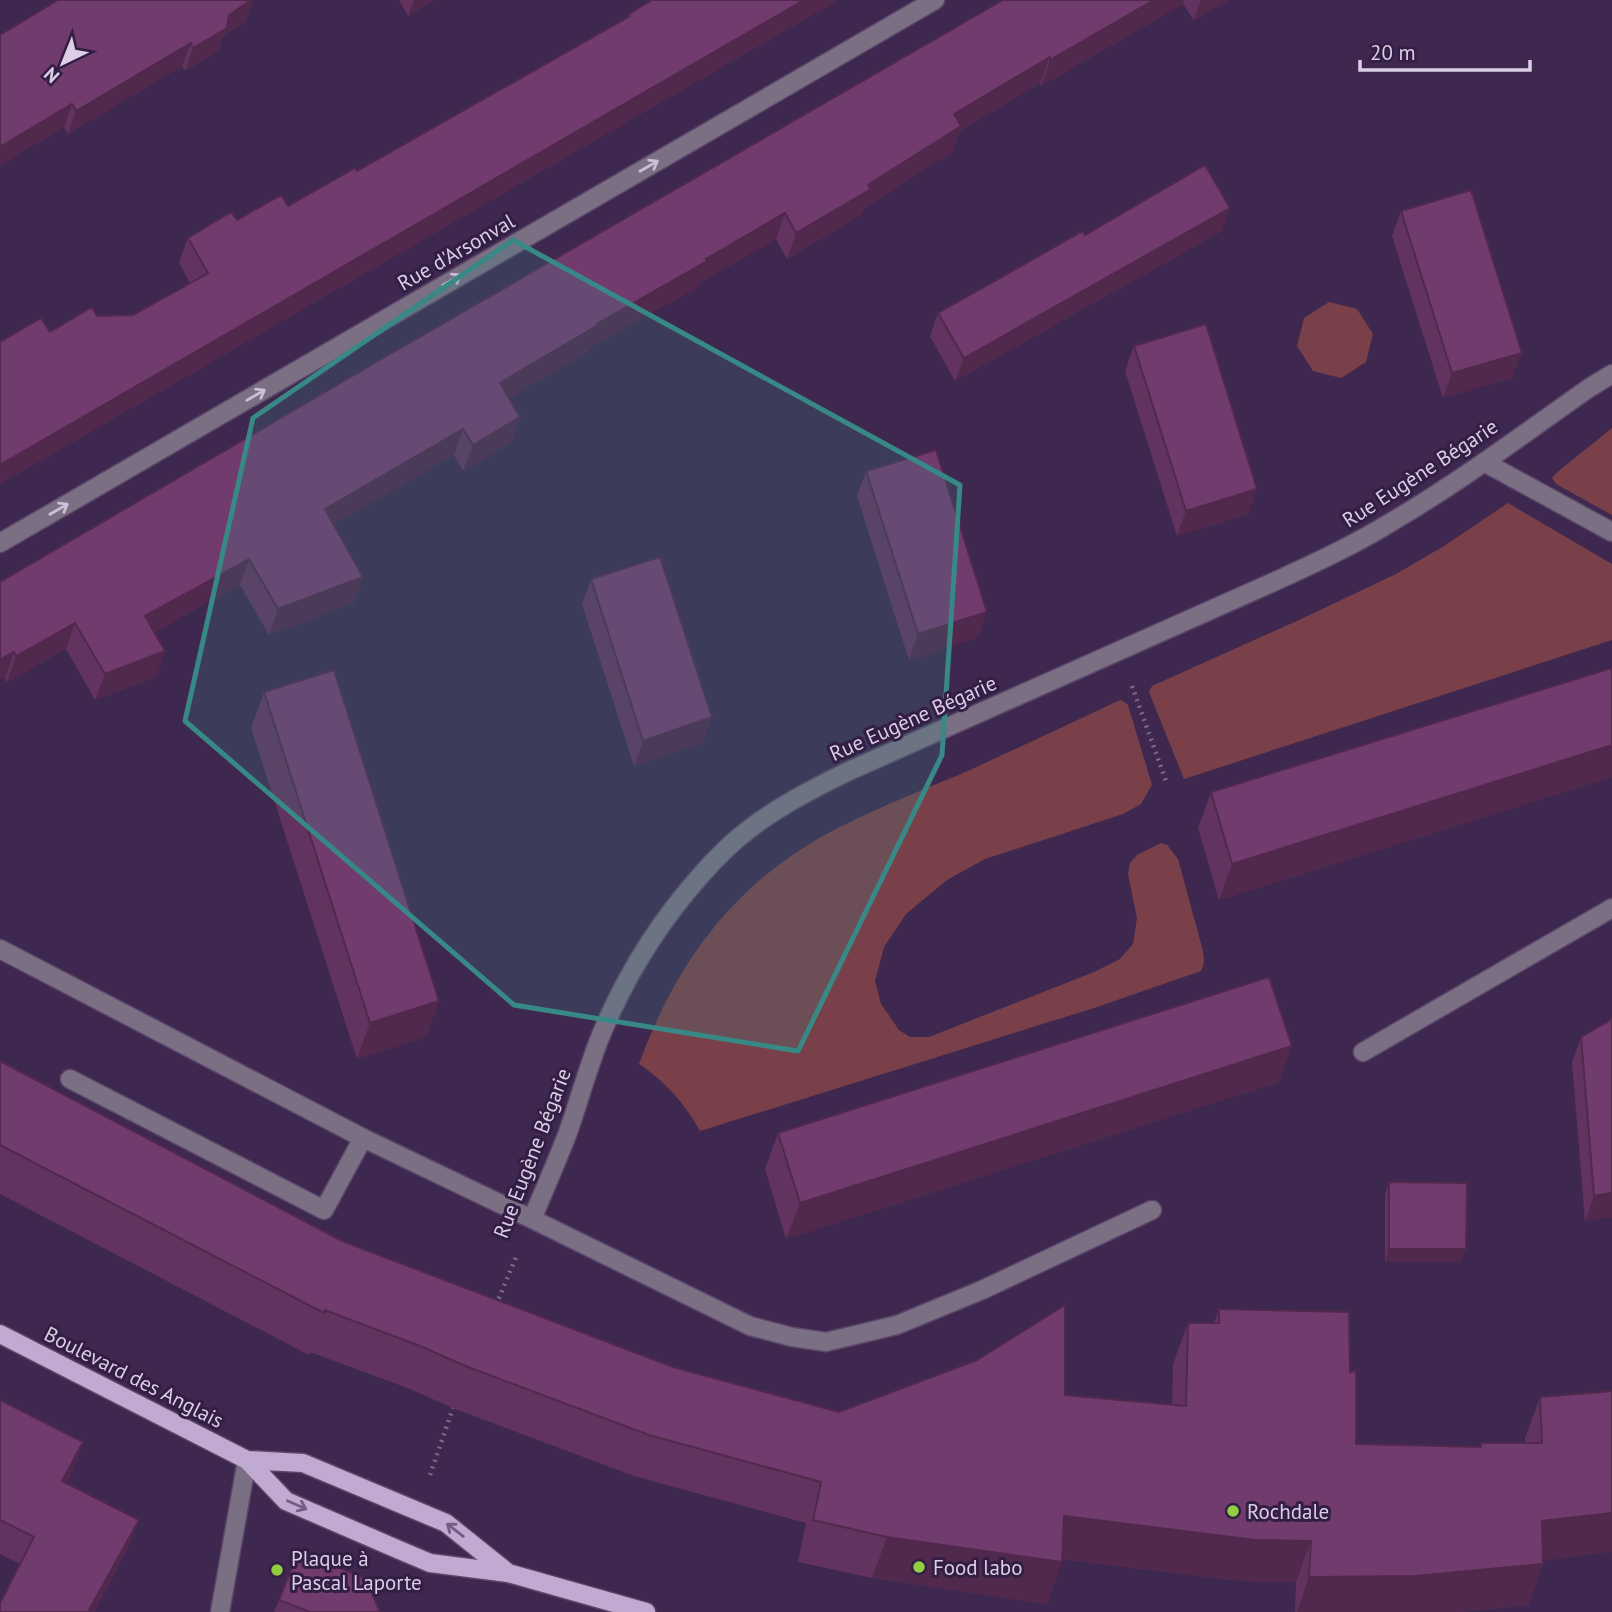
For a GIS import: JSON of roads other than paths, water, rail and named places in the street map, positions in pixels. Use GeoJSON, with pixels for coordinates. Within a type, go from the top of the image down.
{"type":"FeatureCollection","features":[{"type":"Feature","properties":{"kind":"main road","name":"Boulevard des Anglais"},"geometry":{"type":"LineString","coordinates":[[0,1334],[247,1460],[286,1501],[397,1549],[430,1563],[508,1573],[646,1612]]}},
{"type":"Feature","properties":{"kind":"main road","name":"Boulevard des Anglais"},"geometry":{"type":"LineString","coordinates":[[247,1460],[303,1463],[436,1518],[508,1573]]}},
{"type":"Feature","properties":{"kind":"street","name":"Rue d'Arsonval"},"geometry":{"type":"LineString","coordinates":[[0,543],[935,0]]}},
{"type":"Feature","properties":{"kind":"street","name":"Rue Eugène Bégarie"},"geometry":{"type":"LineString","coordinates":[[532,1219],[567,1135],[600,1039],[634,966],[664,921],[693,885],[718,857],[747,831],[809,790],[849,771],[1344,549],[1392,522],[1484,462],[1612,374]]}},
{"type":"Feature","properties":{"kind":"street"},"geometry":{"type":"LineString","coordinates":[[1484,462],[1612,532]]}},
{"type":"Feature","properties":{"kind":"street"},"geometry":{"type":"LineString","coordinates":[[1363,1052],[1612,908]]}},
{"type":"Feature","properties":{"kind":"street"},"geometry":{"type":"LineString","coordinates":[[0,950],[363,1138],[750,1326],[792,1337],[826,1342],[897,1325],[982,1290],[1152,1210]]}},
{"type":"Feature","properties":{"kind":"street"},"geometry":{"type":"LineString","coordinates":[[70,1079],[324,1210],[363,1138]]}},
{"type":"Feature","properties":{"kind":"street"},"geometry":{"type":"LineString","coordinates":[[220,1612],[247,1460]]}},
{"type":"Feature","properties":{"kind":"place","name":"Rochdale"},"geometry":{"type":"Point","coordinates":[1233,1511]}},
{"type":"Feature","properties":{"kind":"place","name":"Food labo"},"geometry":{"type":"Point","coordinates":[919,1567]}},
{"type":"Feature","properties":{"kind":"place","name":"Plaque à Pascal Laporte"},"geometry":{"type":"Point","coordinates":[277,1570]}}]}
